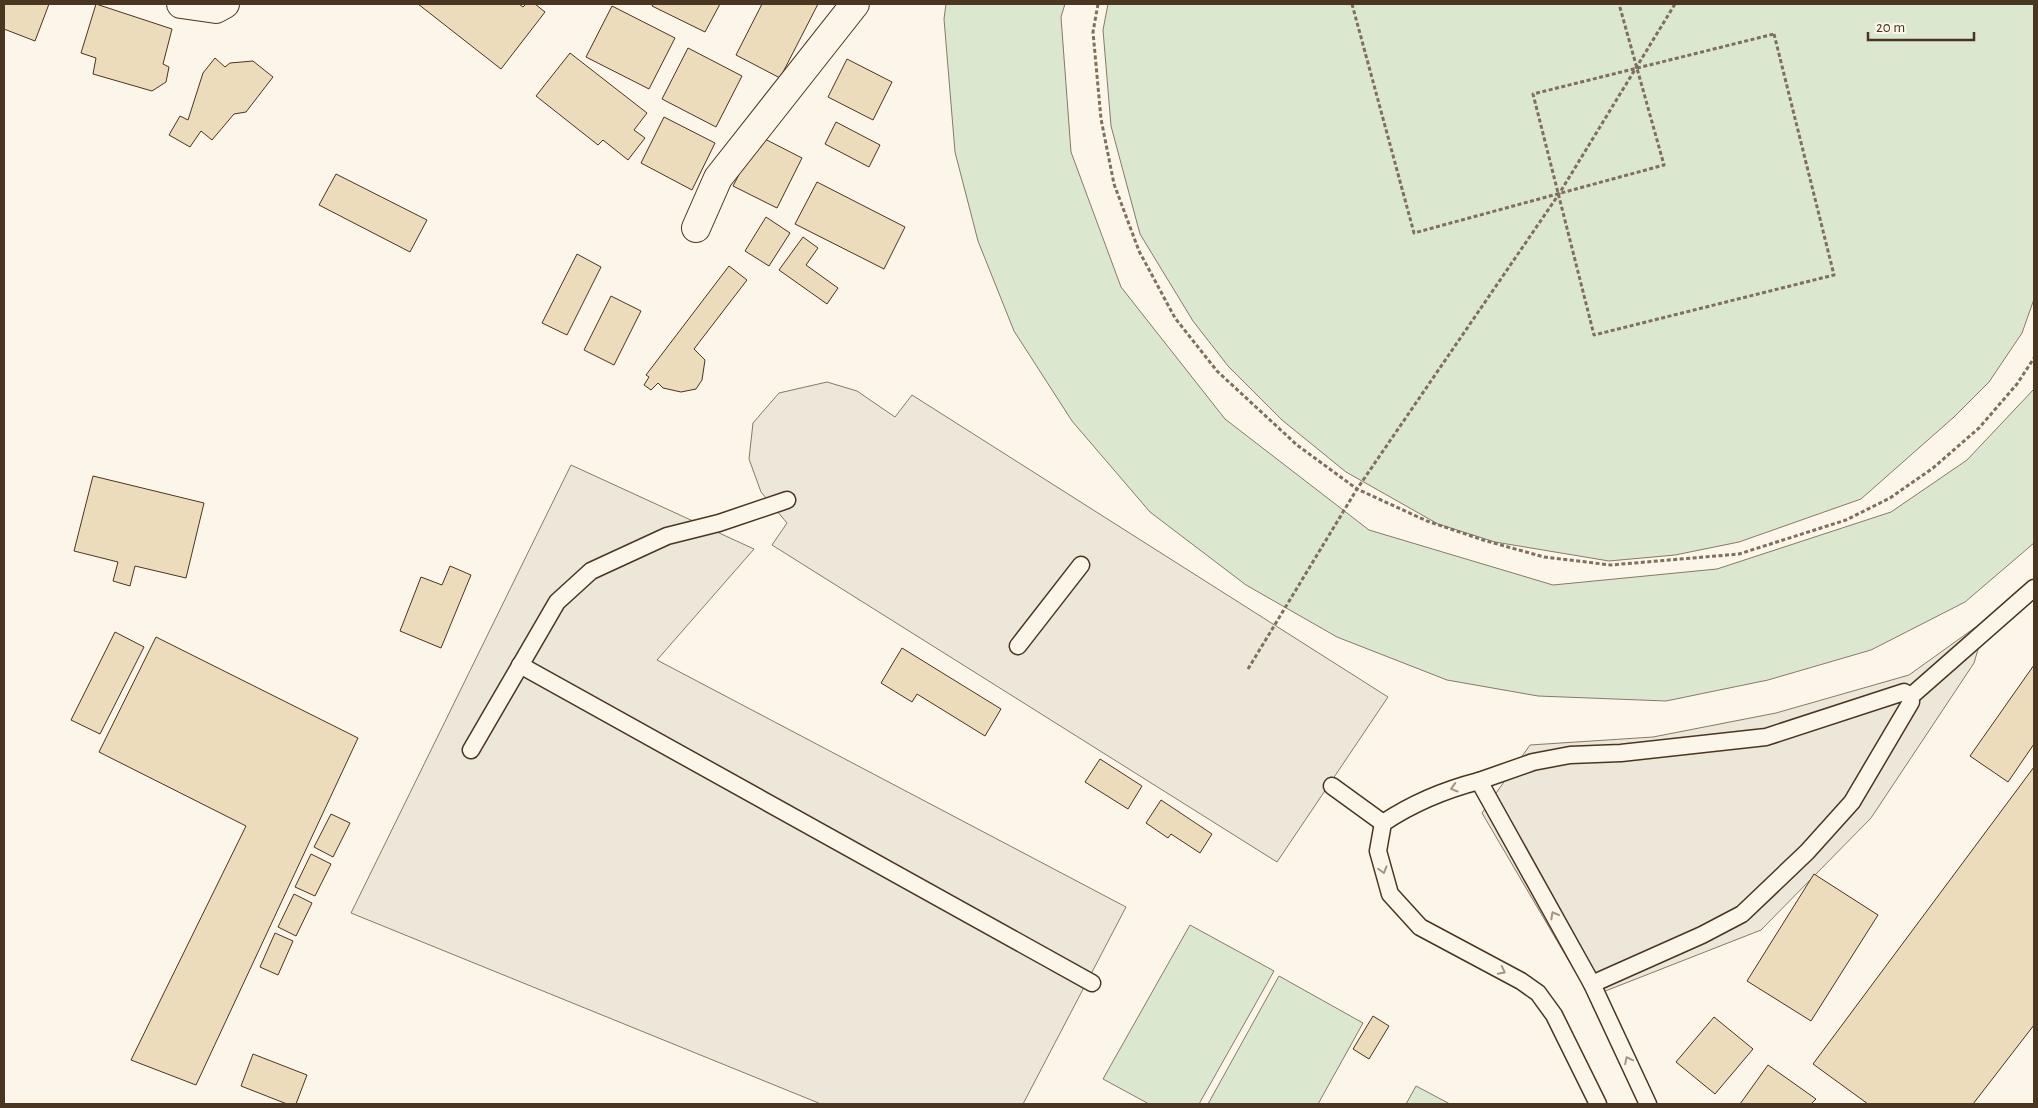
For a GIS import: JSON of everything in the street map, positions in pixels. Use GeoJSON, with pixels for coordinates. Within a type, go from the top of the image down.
{"type":"FeatureCollection","features":[{"type":"Feature","properties":{"kind":"street"},"geometry":{"type":"LineString","coordinates":[[181,4],[216,8],[224,4]]}},
{"type":"Feature","properties":{"kind":"street"},"geometry":{"type":"LineString","coordinates":[[696,228],[718,178],[855,4]]}},
{"type":"Feature","properties":{"kind":"lane"},"geometry":{"type":"LineString","coordinates":[[470,750],[558,602],[591,571],[667,536],[719,523],[787,500]]}},
{"type":"Feature","properties":{"kind":"lane"},"geometry":{"type":"LineString","coordinates":[[1018,646],[1081,565]]}},
{"type":"Feature","properties":{"kind":"lane"},"geometry":{"type":"LineString","coordinates":[[1910,697],[2034,588]]}},
{"type":"Feature","properties":{"kind":"lane"},"geometry":{"type":"LineString","coordinates":[[520,665],[1092,983]]}},
{"type":"Feature","properties":{"kind":"lane"},"geometry":{"type":"LineString","coordinates":[[1592,984],[1702,935],[1742,914],[1806,852],[1852,802],[1911,702],[1910,697],[1904,692],[1766,737],[1621,753],[1570,755],[1533,762],[1479,781],[1450,788],[1411,805],[1383,823],[1378,851],[1390,894],[1420,927],[1521,981],[1538,993],[1554,1016],[1598,1104]]}},
{"type":"Feature","properties":{"kind":"lane"},"geometry":{"type":"LineString","coordinates":[[1479,781],[1592,984],[1648,1104]]}},
{"type":"Feature","properties":{"kind":"lane"},"geometry":{"type":"LineString","coordinates":[[1332,786],[1383,823]]}},
{"type":"Feature","properties":{"kind":"path"},"geometry":{"type":"LineString","coordinates":[[1098,4],[1093,32],[1101,119],[1114,184],[1139,251],[1175,318],[1217,370],[1296,445],[1357,489],[1427,521],[1482,540],[1544,557],[1611,566],[1739,554],[1846,520],[1890,498],[1933,468],[1979,428],[2017,384],[2034,358]]}},
{"type":"Feature","properties":{"kind":"path"},"geometry":{"type":"LineString","coordinates":[[1352,4],[1414,233],[1664,165],[1619,4]]}},
{"type":"Feature","properties":{"kind":"path"},"geometry":{"type":"LineString","coordinates":[[1248,668],[1357,489],[1559,194],[1675,4]]}},
{"type":"Feature","properties":{"kind":"path"},"geometry":{"type":"LineString","coordinates":[[1774,34],[1834,275],[1594,335],[1559,194],[1533,94],[1774,34]]}},
{"type":"Feature","properties":{"kind":"green space"},"geometry":{"type":"Polygon","coordinates":[[[946,4],[1065,4],[1061,17],[1071,152],[1121,287],[1225,419],[1369,530],[1553,585],[1717,569],[1891,512],[1967,460],[2034,389],[2034,543],[1965,602],[1871,650],[1768,680],[1666,701],[1538,696],[1447,680],[1337,637],[1246,585],[1150,512],[1072,421],[1014,331],[978,241],[955,152],[944,19],[946,4]]]}},
{"type":"Feature","properties":{"kind":"green space"},"geometry":{"type":"Polygon","coordinates":[[[1108,4],[2034,4],[2034,299],[2022,333],[1989,382],[1954,417],[1861,499],[1739,542],[1675,555],[1609,561],[1495,542],[1438,524],[1346,472],[1282,420],[1228,366],[1193,321],[1140,234],[1111,126],[1103,30],[1108,4]]]}},
{"type":"Feature","properties":{"kind":"green space"},"geometry":{"type":"Polygon","coordinates":[[[1190,925],[1274,971],[1199,1104],[1149,1104],[1103,1079],[1190,925]]]}},
{"type":"Feature","properties":{"kind":"green space"},"geometry":{"type":"Polygon","coordinates":[[[1279,976],[1363,1023],[1318,1104],[1208,1104],[1279,976]]]}},
{"type":"Feature","properties":{"kind":"green space"},"geometry":{"type":"Polygon","coordinates":[[[1416,1086],[1450,1104],[1406,1104],[1416,1086]]]}},
{"type":"Feature","properties":{"kind":"shaded area"},"geometry":{"type":"Polygon","coordinates":[[[827,382],[857,391],[895,417],[912,395],[1388,697],[1277,862],[772,545],[787,523],[761,492],[749,459],[753,423],[779,393],[827,382]]]}},
{"type":"Feature","properties":{"kind":"shaded area"},"geometry":{"type":"Polygon","coordinates":[[[571,465],[754,549],[657,660],[1126,907],[1023,1104],[821,1104],[351,913],[571,465]]]}},
{"type":"Feature","properties":{"kind":"shaded area"},"geometry":{"type":"Polygon","coordinates":[[[1987,619],[1974,663],[1871,818],[1761,930],[1590,997],[1482,813],[1530,745],[1653,737],[1776,713],[1909,675],[1987,619]]]}},
{"type":"Feature","properties":{"kind":"building"},"geometry":{"type":"Polygon","coordinates":[[[4,4],[49,4],[35,41],[4,29],[4,4]]]}},
{"type":"Feature","properties":{"kind":"building"},"geometry":{"type":"Polygon","coordinates":[[[96,4],[172,29],[163,64],[169,67],[166,82],[152,91],[93,74],[96,58],[81,53],[96,4]]]}},
{"type":"Feature","properties":{"kind":"building"},"geometry":{"type":"Polygon","coordinates":[[[418,4],[519,4],[523,7],[526,4],[535,4],[545,12],[501,69],[418,4]]]}},
{"type":"Feature","properties":{"kind":"building"},"geometry":{"type":"Polygon","coordinates":[[[653,4],[720,4],[705,32],[652,6],[653,4]]]}},
{"type":"Feature","properties":{"kind":"building"},"geometry":{"type":"Polygon","coordinates":[[[762,4],[818,4],[780,78],[736,55],[762,4]]]}},
{"type":"Feature","properties":{"kind":"building"},"geometry":{"type":"Polygon","coordinates":[[[612,6],[675,38],[649,89],[586,57],[612,6]]]}},
{"type":"Feature","properties":{"kind":"building"},"geometry":{"type":"Polygon","coordinates":[[[688,48],[742,76],[716,127],[662,99],[688,48]]]}},
{"type":"Feature","properties":{"kind":"building"},"geometry":{"type":"Polygon","coordinates":[[[570,53],[647,113],[634,130],[645,138],[628,160],[603,140],[598,145],[536,96],[570,53]]]}},
{"type":"Feature","properties":{"kind":"building"},"geometry":{"type":"Polygon","coordinates":[[[215,58],[225,67],[230,63],[253,61],[273,77],[246,112],[234,114],[212,140],[201,131],[190,147],[169,135],[180,116],[188,120],[203,73],[215,58]]]}},
{"type":"Feature","properties":{"kind":"building"},"geometry":{"type":"Polygon","coordinates":[[[847,59],[892,82],[873,120],[828,97],[847,59]]]}},
{"type":"Feature","properties":{"kind":"building"},"geometry":{"type":"Polygon","coordinates":[[[664,117],[715,143],[692,190],[641,163],[664,117]]]}},
{"type":"Feature","properties":{"kind":"building"},"geometry":{"type":"Polygon","coordinates":[[[836,122],[880,145],[869,167],[825,144],[836,122]]]}},
{"type":"Feature","properties":{"kind":"building"},"geometry":{"type":"Polygon","coordinates":[[[759,136],[802,158],[777,208],[733,186],[759,136]]]}},
{"type":"Feature","properties":{"kind":"building"},"geometry":{"type":"Polygon","coordinates":[[[336,174],[427,220],[410,252],[319,205],[336,174]]]}},
{"type":"Feature","properties":{"kind":"building"},"geometry":{"type":"Polygon","coordinates":[[[817,182],[905,227],[884,269],[795,224],[817,182]]]}},
{"type":"Feature","properties":{"kind":"building"},"geometry":{"type":"Polygon","coordinates":[[[766,217],[790,233],[769,266],[745,251],[766,217]]]}},
{"type":"Feature","properties":{"kind":"building"},"geometry":{"type":"Polygon","coordinates":[[[803,237],[818,248],[806,265],[838,288],[827,304],[779,270],[803,237]]]}},
{"type":"Feature","properties":{"kind":"building"},"geometry":{"type":"Polygon","coordinates":[[[577,254],[601,267],[567,335],[542,323],[577,254]]]}},
{"type":"Feature","properties":{"kind":"building"},"geometry":{"type":"Polygon","coordinates":[[[729,266],[747,280],[694,349],[705,360],[702,380],[696,389],[681,392],[663,388],[658,383],[651,390],[644,385],[649,377],[646,375],[729,266]]]}},
{"type":"Feature","properties":{"kind":"building"},"geometry":{"type":"Polygon","coordinates":[[[611,296],[641,311],[614,365],[584,350],[611,296]]]}},
{"type":"Feature","properties":{"kind":"building"},"geometry":{"type":"Polygon","coordinates":[[[93,476],[204,503],[186,578],[135,566],[130,586],[113,581],[118,562],[74,551],[93,476]]]}},
{"type":"Feature","properties":{"kind":"building"},"geometry":{"type":"Polygon","coordinates":[[[450,566],[471,575],[441,648],[400,631],[421,577],[442,585],[450,566]]]}},
{"type":"Feature","properties":{"kind":"building"},"geometry":{"type":"Polygon","coordinates":[[[115,632],[144,647],[100,734],[71,720],[115,632]]]}},
{"type":"Feature","properties":{"kind":"building"},"geometry":{"type":"Polygon","coordinates":[[[156,637],[358,738],[196,1085],[131,1060],[246,826],[99,752],[156,637]]]}},
{"type":"Feature","properties":{"kind":"building"},"geometry":{"type":"Polygon","coordinates":[[[902,648],[1001,709],[985,736],[917,694],[912,702],[881,683],[902,648]]]}},
{"type":"Feature","properties":{"kind":"building"},"geometry":{"type":"Polygon","coordinates":[[[2034,665],[2034,744],[2008,782],[1970,756],[2034,665]]]}},
{"type":"Feature","properties":{"kind":"building"},"geometry":{"type":"Polygon","coordinates":[[[1100,759],[1142,786],[1128,809],[1085,782],[1100,759]]]}},
{"type":"Feature","properties":{"kind":"building"},"geometry":{"type":"Polygon","coordinates":[[[2034,767],[2034,1025],[1973,1104],[1868,1104],[1813,1064],[2034,767]]]}},
{"type":"Feature","properties":{"kind":"building"},"geometry":{"type":"Polygon","coordinates":[[[1161,800],[1212,834],[1200,853],[1171,834],[1168,838],[1146,823],[1161,800]]]}},
{"type":"Feature","properties":{"kind":"building"},"geometry":{"type":"Polygon","coordinates":[[[331,814],[350,823],[333,857],[314,847],[331,814]]]}},
{"type":"Feature","properties":{"kind":"building"},"geometry":{"type":"Polygon","coordinates":[[[311,854],[331,864],[315,896],[295,887],[311,854]]]}},
{"type":"Feature","properties":{"kind":"building"},"geometry":{"type":"Polygon","coordinates":[[[1814,874],[1878,915],[1811,1021],[1747,981],[1814,874]]]}},
{"type":"Feature","properties":{"kind":"building"},"geometry":{"type":"Polygon","coordinates":[[[294,894],[312,903],[296,936],[278,927],[294,894]]]}},
{"type":"Feature","properties":{"kind":"building"},"geometry":{"type":"Polygon","coordinates":[[[275,933],[293,941],[278,975],[260,967],[275,933]]]}},
{"type":"Feature","properties":{"kind":"building"},"geometry":{"type":"Polygon","coordinates":[[[1373,1016],[1389,1026],[1369,1059],[1353,1049],[1373,1016]]]}},
{"type":"Feature","properties":{"kind":"building"},"geometry":{"type":"Polygon","coordinates":[[[1714,1017],[1753,1049],[1715,1094],[1676,1062],[1714,1017]]]}},
{"type":"Feature","properties":{"kind":"building"},"geometry":{"type":"Polygon","coordinates":[[[253,1054],[307,1075],[296,1104],[287,1104],[241,1086],[253,1054]]]}},
{"type":"Feature","properties":{"kind":"building"},"geometry":{"type":"Polygon","coordinates":[[[1768,1065],[1816,1099],[1811,1104],[1740,1104],[1768,1065]]]}}]}
